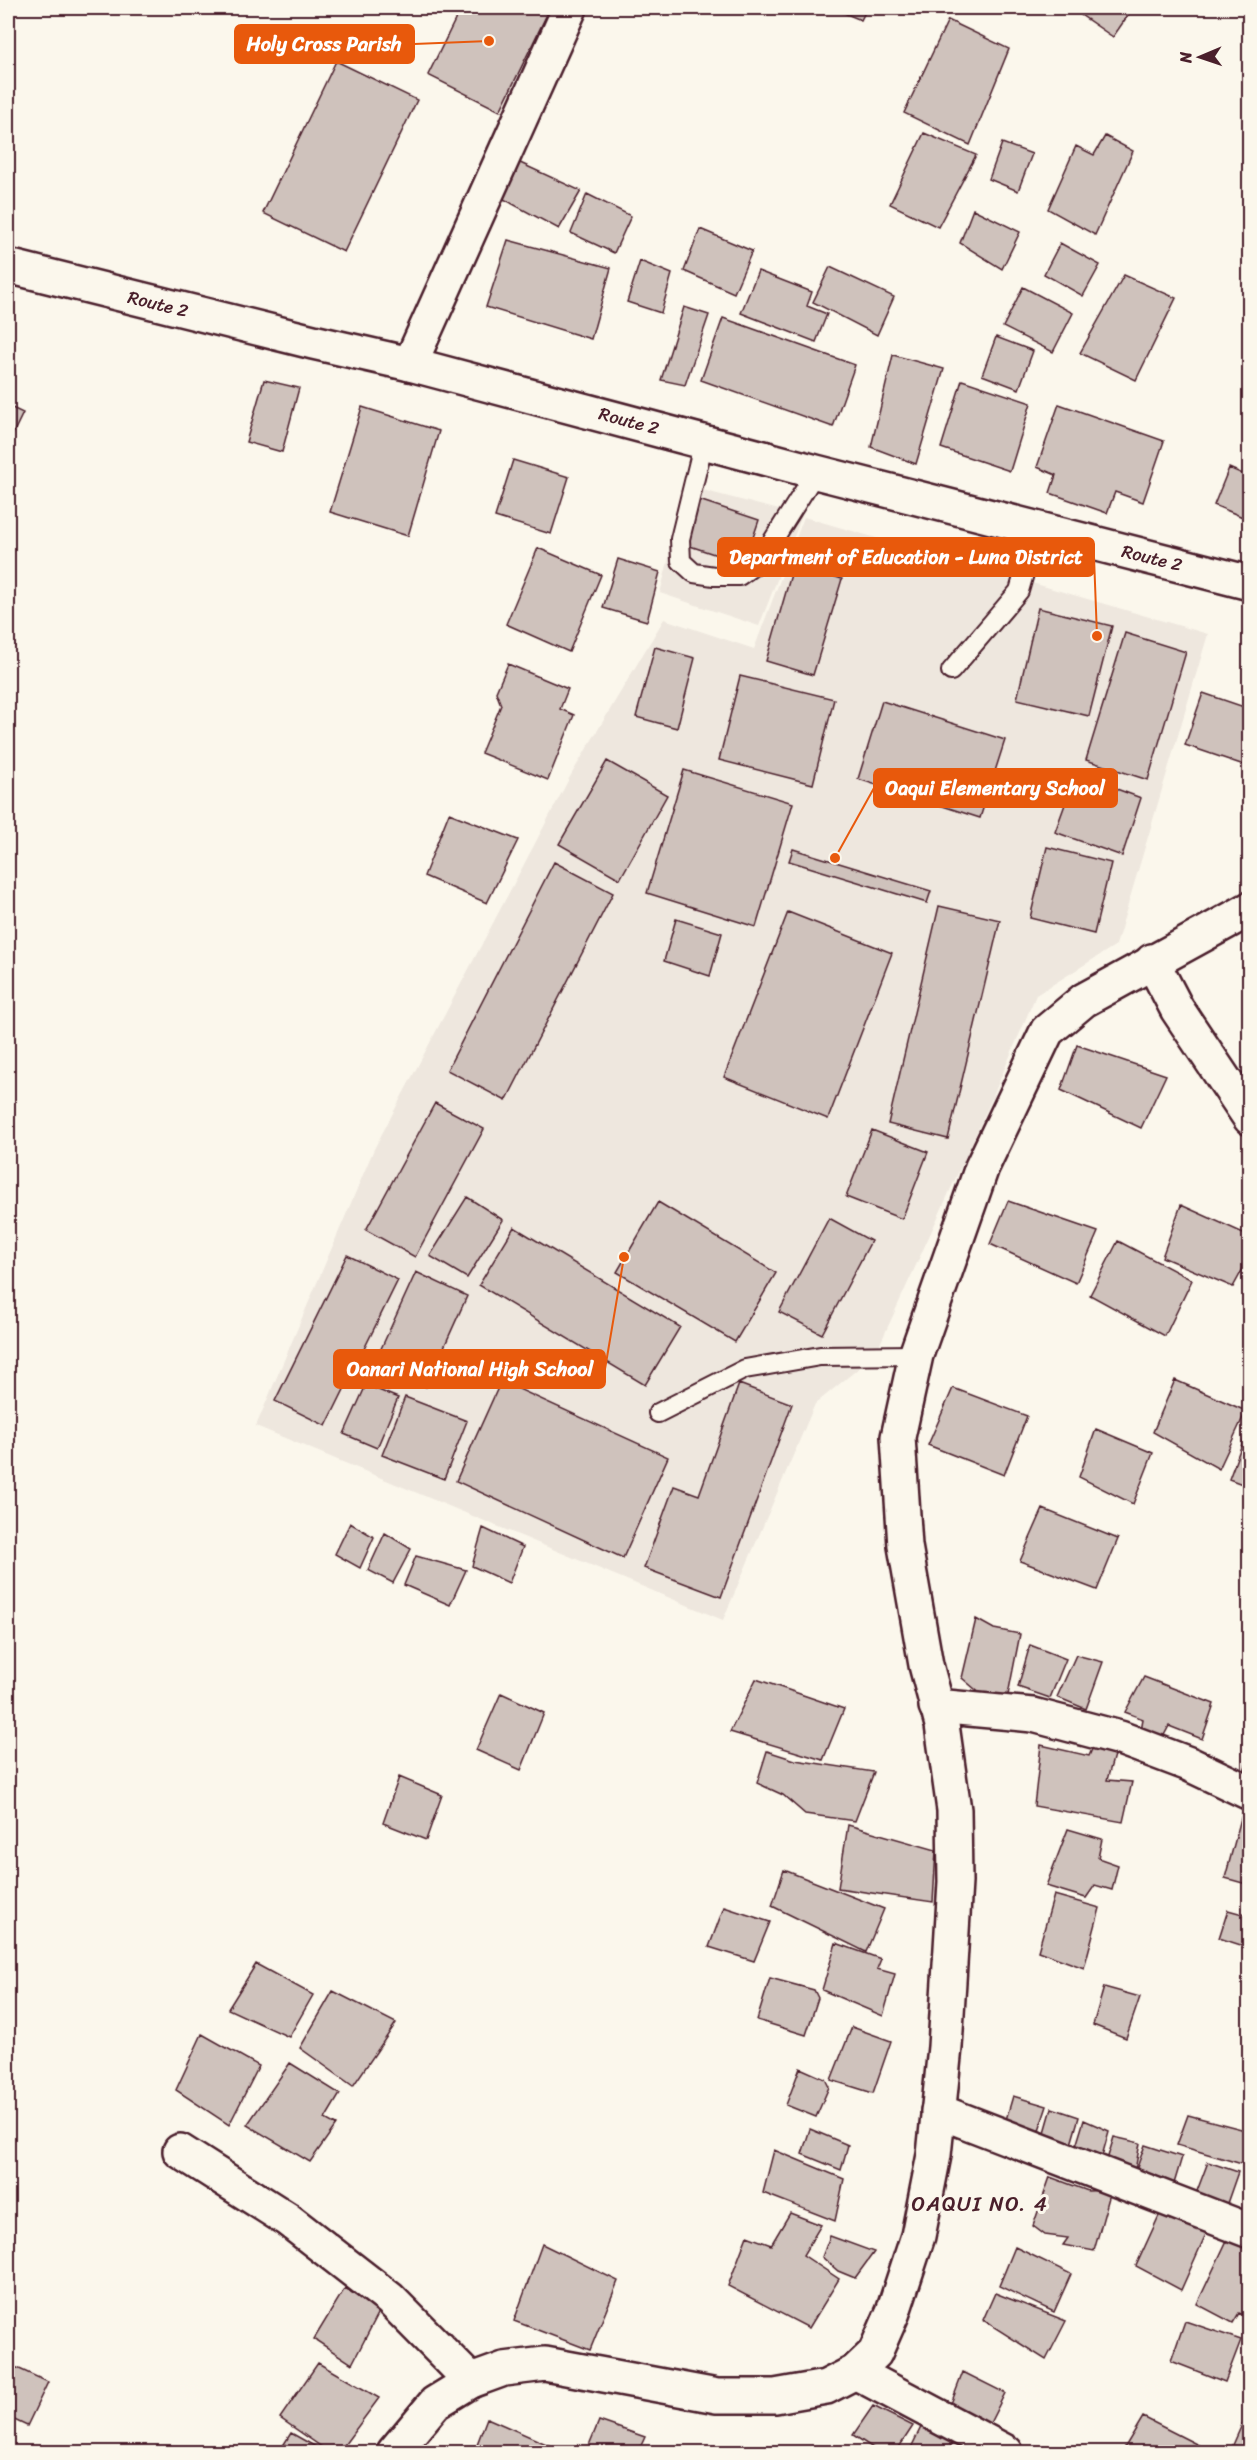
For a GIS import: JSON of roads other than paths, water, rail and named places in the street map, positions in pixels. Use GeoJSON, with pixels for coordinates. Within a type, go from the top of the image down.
{"type":"FeatureCollection","features":[{"type":"Feature","properties":{"kind":"main road"},"geometry":{"type":"LineString","coordinates":[[411,364],[570,8]]}},
{"type":"Feature","properties":{"kind":"main road","name":"Route 2"},"geometry":{"type":"LineString","coordinates":[[8,266],[411,364],[816,472],[1250,583]]}},
{"type":"Feature","properties":{"kind":"main road"},"geometry":{"type":"LineString","coordinates":[[394,2452],[435,2403],[471,2381],[504,2369],[544,2364],[717,2396],[775,2396],[826,2386],[855,2372],[875,2353],[893,2313],[918,2236],[934,2155],[945,2047],[955,1882],[954,1810],[942,1725],[926,1665],[905,1546],[898,1437],[916,1355],[982,1167],[1047,1031],[1084,1000],[1250,909]]}},
{"type":"Feature","properties":{"kind":"main road"},"geometry":{"type":"LineString","coordinates":[[1152,961],[1177,1009],[1250,1118]]}},
{"type":"Feature","properties":{"kind":"main road"},"geometry":{"type":"LineString","coordinates":[[936,1706],[1034,1715],[1120,1738],[1189,1764],[1250,1793]]}},
{"type":"Feature","properties":{"kind":"main road"},"geometry":{"type":"LineString","coordinates":[[938,2111],[1250,2231]]}},
{"type":"Feature","properties":{"kind":"main road"},"geometry":{"type":"LineString","coordinates":[[180,2151],[286,2219],[390,2299],[471,2381]]}},
{"type":"Feature","properties":{"kind":"main road"},"geometry":{"type":"LineString","coordinates":[[855,2372],[1006,2452]]}},
{"type":"Feature","properties":{"kind":"lane"},"geometry":{"type":"LineString","coordinates":[[704,441],[680,538],[681,561],[694,573],[740,576],[760,561],[816,472]]}},
{"type":"Feature","properties":{"kind":"lane"},"geometry":{"type":"LineString","coordinates":[[951,671],[1019,591],[1037,529]]}},
{"type":"Feature","properties":{"kind":"lane"},"geometry":{"type":"LineString","coordinates":[[658,1413],[745,1369],[820,1356],[916,1355]]}},
{"type":"Feature","properties":{"kind":"place","name":"Holy Cross Parish"},"geometry":{"type":"Point","coordinates":[489,41]}},
{"type":"Feature","properties":{"kind":"place","name":"Department of Education - Luna District"},"geometry":{"type":"Point","coordinates":[1097,636]}},
{"type":"Feature","properties":{"kind":"place","name":"Oaqui Elementary School"},"geometry":{"type":"Point","coordinates":[835,858]}},
{"type":"Feature","properties":{"kind":"place","name":"Oanari National High School"},"geometry":{"type":"Point","coordinates":[624,1257]}},
{"type":"Feature","properties":{"kind":"district","name":"OAQUI NO. 4"},"geometry":{"type":"Point","coordinates":[980,2204]}}]}
